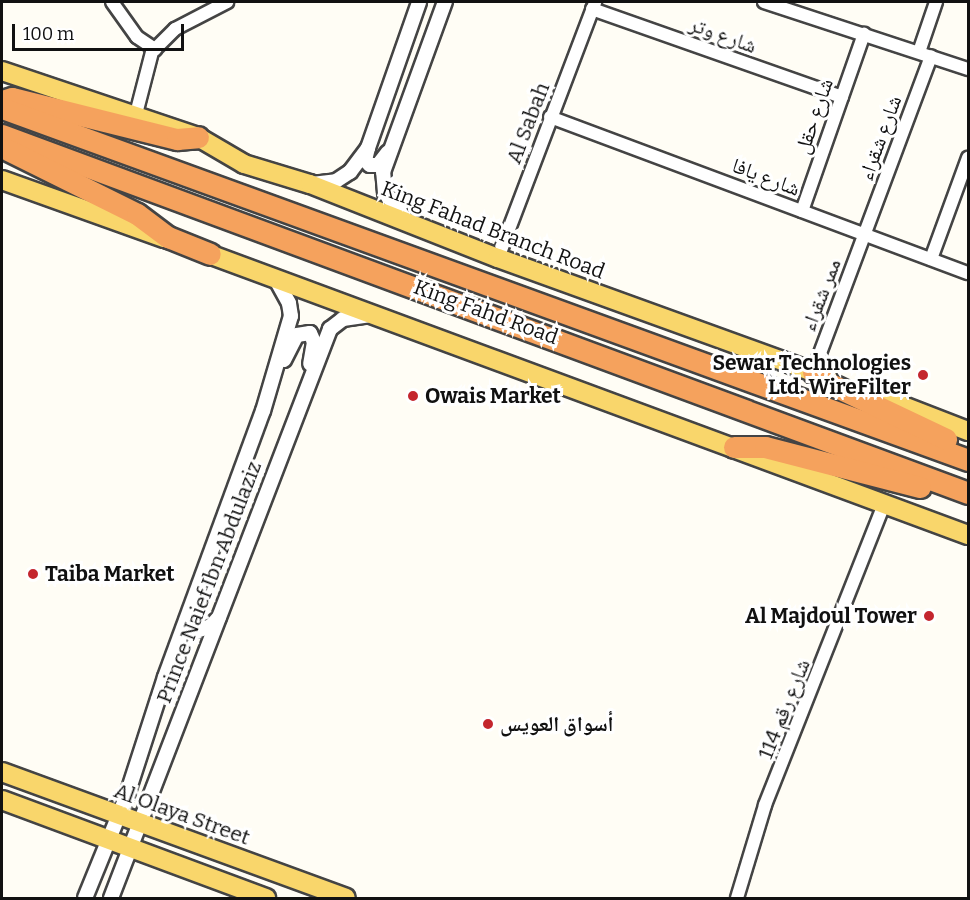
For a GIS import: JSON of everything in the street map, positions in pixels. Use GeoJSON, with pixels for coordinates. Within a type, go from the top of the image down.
{"type":"FeatureCollection","features":[{"type":"Feature","properties":{"kind":"highway"},"geometry":{"type":"LineString","coordinates":[[2,101],[12,98],[177,139],[198,137]]}},
{"type":"Feature","properties":{"kind":"highway","name":"King Fahd Road"},"geometry":{"type":"LineString","coordinates":[[2,108],[969,460]]}},
{"type":"Feature","properties":{"kind":"highway","name":"King Fahd Road"},"geometry":{"type":"LineString","coordinates":[[2,135],[969,493]]}},
{"type":"Feature","properties":{"kind":"highway"},"geometry":{"type":"LineString","coordinates":[[2,148],[110,200],[168,237],[210,254]]}},
{"type":"Feature","properties":{"kind":"highway"},"geometry":{"type":"LineString","coordinates":[[813,372],[826,382],[969,450]]}},
{"type":"Feature","properties":{"kind":"highway"},"geometry":{"type":"LineString","coordinates":[[734,447],[765,447],[969,500]]}},
{"type":"Feature","properties":{"kind":"main road","name":"King Fahad Branch Road"},"geometry":{"type":"LineString","coordinates":[[2,71],[136,114],[198,137],[244,164],[310,184],[498,258],[969,431]]}},
{"type":"Feature","properties":{"kind":"main road"},"geometry":{"type":"LineString","coordinates":[[2,180],[210,254],[277,281],[378,314],[969,535]]}},
{"type":"Feature","properties":{"kind":"main road","name":"Al Olaya Street"},"geometry":{"type":"LineString","coordinates":[[2,771],[346,898]]}},
{"type":"Feature","properties":{"kind":"main road"},"geometry":{"type":"LineString","coordinates":[[2,801],[128,850],[263,898]]}},
{"type":"Feature","properties":{"kind":"street"},"geometry":{"type":"LineString","coordinates":[[112,2],[137,37],[156,49]]}},
{"type":"Feature","properties":{"kind":"street"},"geometry":{"type":"LineString","coordinates":[[136,114],[156,49],[175,29],[227,2]]}},
{"type":"Feature","properties":{"kind":"street"},"geometry":{"type":"LineString","coordinates":[[392,145],[378,165],[365,160],[419,2]]}},
{"type":"Feature","properties":{"kind":"street"},"geometry":{"type":"LineString","coordinates":[[407,221],[385,193],[383,172],[445,2]]}},
{"type":"Feature","properties":{"kind":"street"},"geometry":{"type":"LineString","coordinates":[[764,2],[786,5],[969,69]]}},
{"type":"Feature","properties":{"kind":"street","name":"شارع شقراء"},"geometry":{"type":"LineString","coordinates":[[866,233],[925,54],[936,2]]}},
{"type":"Feature","properties":{"kind":"street","name":"شارع وتر"},"geometry":{"type":"LineString","coordinates":[[593,5],[842,97]]}},
{"type":"Feature","properties":{"kind":"street","name":"Al Sabah"},"geometry":{"type":"LineString","coordinates":[[498,258],[593,5]]}},
{"type":"Feature","properties":{"kind":"street","name":"شارع حقل"},"geometry":{"type":"LineString","coordinates":[[802,211],[864,34]]}},
{"type":"Feature","properties":{"kind":"street","name":"شارع يافا"},"geometry":{"type":"LineString","coordinates":[[550,117],[969,273]]}},
{"type":"Feature","properties":{"kind":"street"},"geometry":{"type":"LineString","coordinates":[[310,184],[336,181],[350,172],[368,148]]}},
{"type":"Feature","properties":{"kind":"street"},"geometry":{"type":"LineString","coordinates":[[931,259],[969,158]]}},
{"type":"Feature","properties":{"kind":"street","name":"ممر شقراء"},"geometry":{"type":"LineString","coordinates":[[813,372],[866,233]]}},
{"type":"Feature","properties":{"kind":"street","name":"Prince Naief Ibn Abdulaziz"},"geometry":{"type":"LineString","coordinates":[[85,898],[118,815],[193,598],[263,411],[291,316],[289,303],[277,281]]}},
{"type":"Feature","properties":{"kind":"street","name":"Prince Naief Ibn Abdulaziz"},"geometry":{"type":"LineString","coordinates":[[111,898],[138,822],[226,604],[296,412],[330,329],[343,319],[378,314]]}},
{"type":"Feature","properties":{"kind":"street"},"geometry":{"type":"LineString","coordinates":[[263,411],[297,335],[310,333],[314,342],[296,412]]}},
{"type":"Feature","properties":{"kind":"street","name":"شارع رقم 114"},"geometry":{"type":"LineString","coordinates":[[736,898],[765,805],[885,502]]}},
{"type":"Feature","properties":{"kind":"street"},"geometry":{"type":"LineString","coordinates":[[193,598],[190,623],[198,630],[211,626],[226,604]]}},
{"type":"Feature","properties":{"kind":"place","name":"Sewar Technologies Ltd. WireFilter"},"geometry":{"type":"Point","coordinates":[923,375]}},
{"type":"Feature","properties":{"kind":"place","name":"Owais Market"},"geometry":{"type":"Point","coordinates":[413,396]}},
{"type":"Feature","properties":{"kind":"place","name":"Taiba Market"},"geometry":{"type":"Point","coordinates":[33,574]}},
{"type":"Feature","properties":{"kind":"place","name":"Al Majdoul Tower"},"geometry":{"type":"Point","coordinates":[929,616]}},
{"type":"Feature","properties":{"kind":"place","name":"أسواق العويس"},"geometry":{"type":"Point","coordinates":[488,724]}}]}
